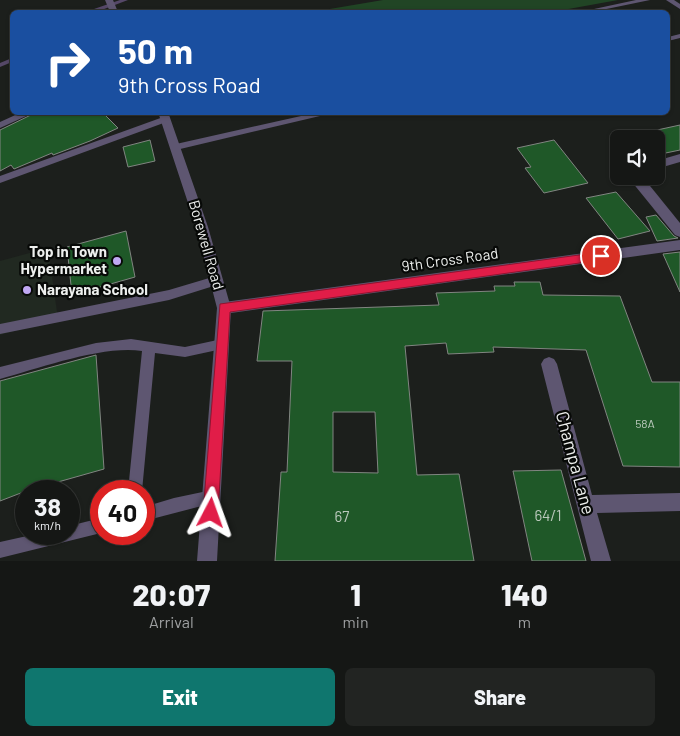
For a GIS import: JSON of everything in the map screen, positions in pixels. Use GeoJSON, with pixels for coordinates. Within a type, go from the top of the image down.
{"type":"FeatureCollection","features":[{"type":"Feature","properties":{"kind":"street","name":"Borewell Road"},"geometry":{"type":"LineString","coordinates":[[165,116],[202,227],[224,308],[208,561]]}},
{"type":"Feature","properties":{"kind":"street"},"geometry":{"type":"LineString","coordinates":[[665,162],[680,158]]}},
{"type":"Feature","properties":{"kind":"street"},"geometry":{"type":"LineString","coordinates":[[641,185],[680,232]]}},
{"type":"Feature","properties":{"kind":"street","name":"9th Cross Road"},"geometry":{"type":"LineString","coordinates":[[224,308],[680,245]]}},
{"type":"Feature","properties":{"kind":"street","name":"Champa Lane"},"geometry":{"type":"LineString","coordinates":[[549,364],[601,561]]}},
{"type":"Feature","properties":{"kind":"street"},"geometry":{"type":"LineString","coordinates":[[586,504],[680,502]]}},
{"type":"Feature","properties":{"kind":"lane"},"geometry":{"type":"LineString","coordinates":[[594,10],[647,0]]}},
{"type":"Feature","properties":{"kind":"lane"},"geometry":{"type":"LineString","coordinates":[[669,0],[680,7]]}},
{"type":"Feature","properties":{"kind":"lane"},"geometry":{"type":"LineString","coordinates":[[0,126],[24,115]]}},
{"type":"Feature","properties":{"kind":"lane"},"geometry":{"type":"LineString","coordinates":[[176,147],[320,115]]}},
{"type":"Feature","properties":{"kind":"lane"},"geometry":{"type":"LineString","coordinates":[[0,180],[165,116]]}},
{"type":"Feature","properties":{"kind":"lane"},"geometry":{"type":"LineString","coordinates":[[0,329],[169,294],[216,281]]}},
{"type":"Feature","properties":{"kind":"lane"},"geometry":{"type":"LineString","coordinates":[[0,373],[96,348],[131,344],[184,352],[222,344]]}},
{"type":"Feature","properties":{"kind":"lane"},"geometry":{"type":"LineString","coordinates":[[136,480],[149,347]]}},
{"type":"Feature","properties":{"kind":"lane"},"geometry":{"type":"LineString","coordinates":[[155,511],[212,497]]}},
{"type":"Feature","properties":{"kind":"lane"},"geometry":{"type":"LineString","coordinates":[[0,550],[21,545]]}},
{"type":"Feature","properties":{"kind":"shaded area","name":"Narayana School"},"geometry":{"type":"Polygon","coordinates":[[[48,248],[58,319],[0,335],[0,261],[48,248]]]}},
{"type":"Feature","properties":{"kind":"green space"},"geometry":{"type":"Polygon","coordinates":[[[383,0],[618,0],[563,10],[324,10],[383,0]]]}},
{"type":"Feature","properties":{"kind":"building"},"geometry":{"type":"Polygon","coordinates":[[[31,115],[105,115],[118,128],[53,155],[52,153],[14,169],[11,165],[0,171],[0,130],[31,115]]]}},
{"type":"Feature","properties":{"kind":"building"},"geometry":{"type":"Polygon","coordinates":[[[680,125],[680,150],[665,153],[665,130],[657,130],[680,125]]]}},
{"type":"Feature","properties":{"kind":"building"},"geometry":{"type":"Polygon","coordinates":[[[150,140],[155,161],[128,167],[123,147],[150,140]]]}},
{"type":"Feature","properties":{"kind":"building"},"geometry":{"type":"Polygon","coordinates":[[[554,140],[588,183],[544,193],[525,168],[531,167],[517,148],[554,140]]]}},
{"type":"Feature","properties":{"kind":"building"},"geometry":{"type":"Polygon","coordinates":[[[616,192],[650,231],[618,239],[586,198],[616,192]]]}},
{"type":"Feature","properties":{"kind":"building"},"geometry":{"type":"Polygon","coordinates":[[[656,215],[674,236],[678,238],[657,241],[646,217],[656,215]]]}},
{"type":"Feature","properties":{"kind":"building"},"geometry":{"type":"Polygon","coordinates":[[[126,231],[135,277],[72,295],[67,247],[126,231]]]}},
{"type":"Feature","properties":{"kind":"building"},"geometry":{"type":"Polygon","coordinates":[[[680,252],[680,292],[663,254],[680,252]]]}},
{"type":"Feature","properties":{"kind":"building"},"geometry":{"type":"Polygon","coordinates":[[[514,282],[540,282],[543,295],[620,296],[652,382],[680,382],[680,467],[623,466],[586,350],[493,347],[494,352],[448,354],[446,343],[405,346],[417,475],[459,474],[474,561],[275,561],[281,472],[287,472],[292,361],[257,361],[263,311],[439,305],[436,293],[495,291],[494,286],[515,286],[514,282]],[[333,412],[333,472],[378,473],[375,412],[333,412]]]}},
{"type":"Feature","properties":{"kind":"building"},"geometry":{"type":"Polygon","coordinates":[[[96,355],[104,469],[65,480],[15,480],[15,495],[0,501],[0,381],[96,355]]]}},
{"type":"Feature","properties":{"kind":"building"},"geometry":{"type":"Polygon","coordinates":[[[561,470],[586,561],[532,561],[513,471],[561,470]]]}},
{"type":"Feature","properties":{"kind":"waterway"},"geometry":{"type":"LineString","coordinates":[[96,10],[125,0]]}},
{"type":"Feature","properties":{"kind":"waterway"},"geometry":{"type":"LineString","coordinates":[[0,65],[10,61]]}},
{"type":"Feature","properties":{"kind":"place","name":"Top in Town Hypermarket"},"geometry":{"type":"Point","coordinates":[117,261]}},
{"type":"Feature","properties":{"kind":"place","name":"Narayana School"},"geometry":{"type":"Point","coordinates":[27,290]}},
{"type":"Feature","properties":{"kind":"route"},"geometry":{"type":"LineString","coordinates":[[211,513],[224,308],[601,256]]}}]}
